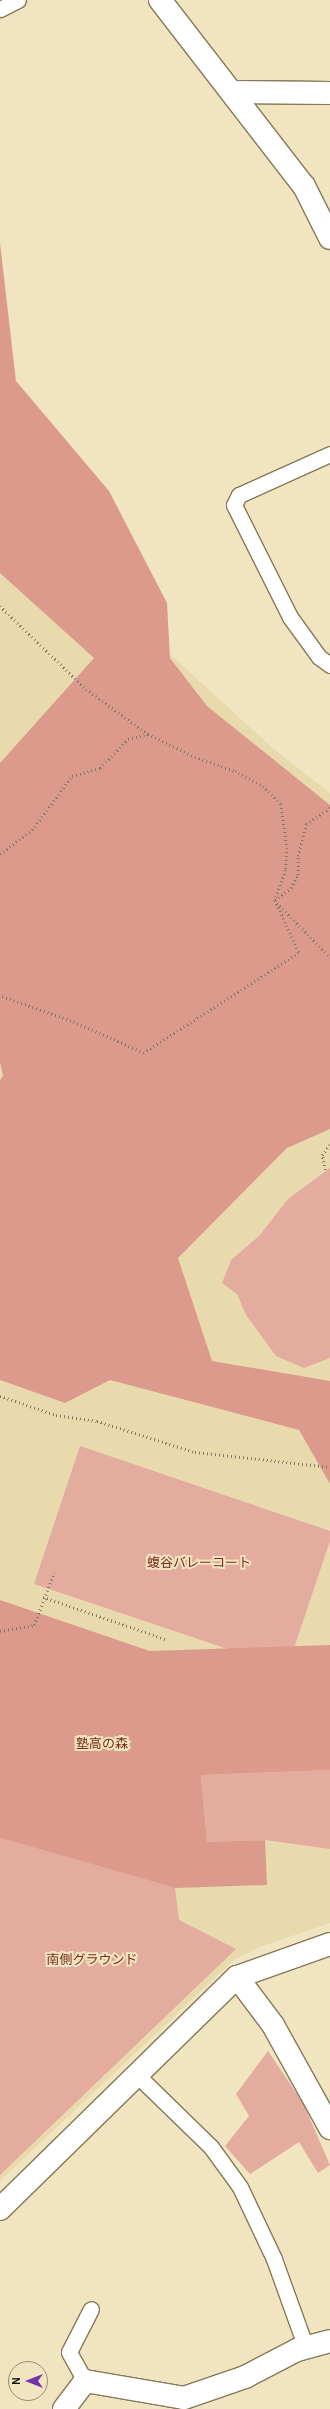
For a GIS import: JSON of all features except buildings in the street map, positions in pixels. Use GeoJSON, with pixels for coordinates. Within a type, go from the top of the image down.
{"type":"FeatureCollection","features":[{"type":"Feature","properties":{"kind":"street"},"geometry":{"type":"LineString","coordinates":[[160,0],[304,186],[330,238]]}},
{"type":"Feature","properties":{"kind":"street"},"geometry":{"type":"LineString","coordinates":[[232,92],[330,93]]}},
{"type":"Feature","properties":{"kind":"street"},"geometry":{"type":"LineString","coordinates":[[0,2209],[237,1977],[330,1944]]}},
{"type":"Feature","properties":{"kind":"street"},"geometry":{"type":"LineString","coordinates":[[237,1977],[273,2025],[330,2128]]}},
{"type":"Feature","properties":{"kind":"street"},"geometry":{"type":"LineString","coordinates":[[64,2409],[85,2381],[184,2398],[245,2377],[306,2348],[330,2341]]}},
{"type":"Feature","properties":{"kind":"lane"},"geometry":{"type":"LineString","coordinates":[[0,9],[18,0]]}},
{"type":"Feature","properties":{"kind":"lane"},"geometry":{"type":"LineString","coordinates":[[330,454],[239,495],[234,505],[290,617],[319,657],[330,665]]}},
{"type":"Feature","properties":{"kind":"lane"},"geometry":{"type":"LineString","coordinates":[[137,2075],[211,2148],[240,2187],[274,2259],[306,2348]]}},
{"type":"Feature","properties":{"kind":"lane"},"geometry":{"type":"LineString","coordinates":[[85,2381],[70,2352],[91,2309]]}},
{"type":"Feature","properties":{"kind":"path"},"geometry":{"type":"LineString","coordinates":[[0,606],[86,689],[148,734],[242,775],[263,786],[281,804],[287,848],[286,870],[275,900],[299,953],[144,1052],[71,1021],[0,996]]}},
{"type":"Feature","properties":{"kind":"path"},"geometry":{"type":"LineString","coordinates":[[0,854],[32,830],[72,776],[100,768],[128,739],[148,734]]}},
{"type":"Feature","properties":{"kind":"path"},"geometry":{"type":"LineString","coordinates":[[275,900],[291,888],[298,875],[298,856],[306,824],[330,808]]}},
{"type":"Feature","properties":{"kind":"path"},"geometry":{"type":"LineString","coordinates":[[275,900],[330,957]]}},
{"type":"Feature","properties":{"kind":"path"},"geometry":{"type":"LineString","coordinates":[[325,1170],[322,1155],[330,1144]]}},
{"type":"Feature","properties":{"kind":"path"},"geometry":{"type":"LineString","coordinates":[[0,1396],[56,1415],[97,1420],[195,1452],[330,1467]]}},
{"type":"Feature","properties":{"kind":"path"},"geometry":{"type":"LineString","coordinates":[[0,1631],[34,1625],[43,1597],[54,1573]]}},
{"type":"Feature","properties":{"kind":"path"},"geometry":{"type":"LineString","coordinates":[[43,1597],[166,1639]]}},
{"type":"Feature","properties":{"kind":"shaded area"},"geometry":{"type":"Polygon","coordinates":[[[0,499],[275,750],[330,793],[330,1923],[260,1947],[234,1960],[0,2181],[0,499]]]}},
{"type":"Feature","properties":{"kind":"green space"},"geometry":{"type":"Polygon","coordinates":[[[0,243],[16,381],[109,491],[167,603],[170,658],[207,706],[330,805],[330,1129],[287,1148],[178,1258],[212,1361],[330,1381],[330,1484],[299,1430],[110,1380],[65,1403],[0,1380],[0,1080],[3,1076],[0,1062],[0,763],[94,658],[0,573],[0,243]]]}},
{"type":"Feature","properties":{"kind":"green space"},"geometry":{"type":"Polygon","coordinates":[[[330,1168],[330,1358],[304,1368],[276,1356],[246,1315],[237,1294],[222,1283],[231,1260],[259,1236],[288,1199],[330,1168]]]}},
{"type":"Feature","properties":{"kind":"green space","name":"蝮谷バレーコート"},"geometry":{"type":"Polygon","coordinates":[[[80,1446],[330,1531],[330,1541],[287,1669],[34,1584],[80,1446]]]}},
{"type":"Feature","properties":{"kind":"green space","name":"塾高の森"},"geometry":{"type":"Polygon","coordinates":[[[0,1600],[150,1651],[330,1645],[330,1770],[201,1775],[207,1842],[265,1840],[267,1885],[175,1888],[0,1838],[0,1600]]]}},
{"type":"Feature","properties":{"kind":"green space"},"geometry":{"type":"Polygon","coordinates":[[[330,1770],[330,1849],[265,1840],[207,1842],[201,1775],[330,1770]]]}},
{"type":"Feature","properties":{"kind":"green space","name":"南側グラウンド"},"geometry":{"type":"Polygon","coordinates":[[[0,1838],[175,1888],[179,1920],[236,1949],[0,2175],[0,1838]]]}},
{"type":"Feature","properties":{"kind":"green space"},"geometry":{"type":"Polygon","coordinates":[[[268,2051],[303,2103],[330,2165],[318,2173],[299,2142],[250,2174],[225,2146],[249,2116],[236,2094],[268,2051]]]}}]}
